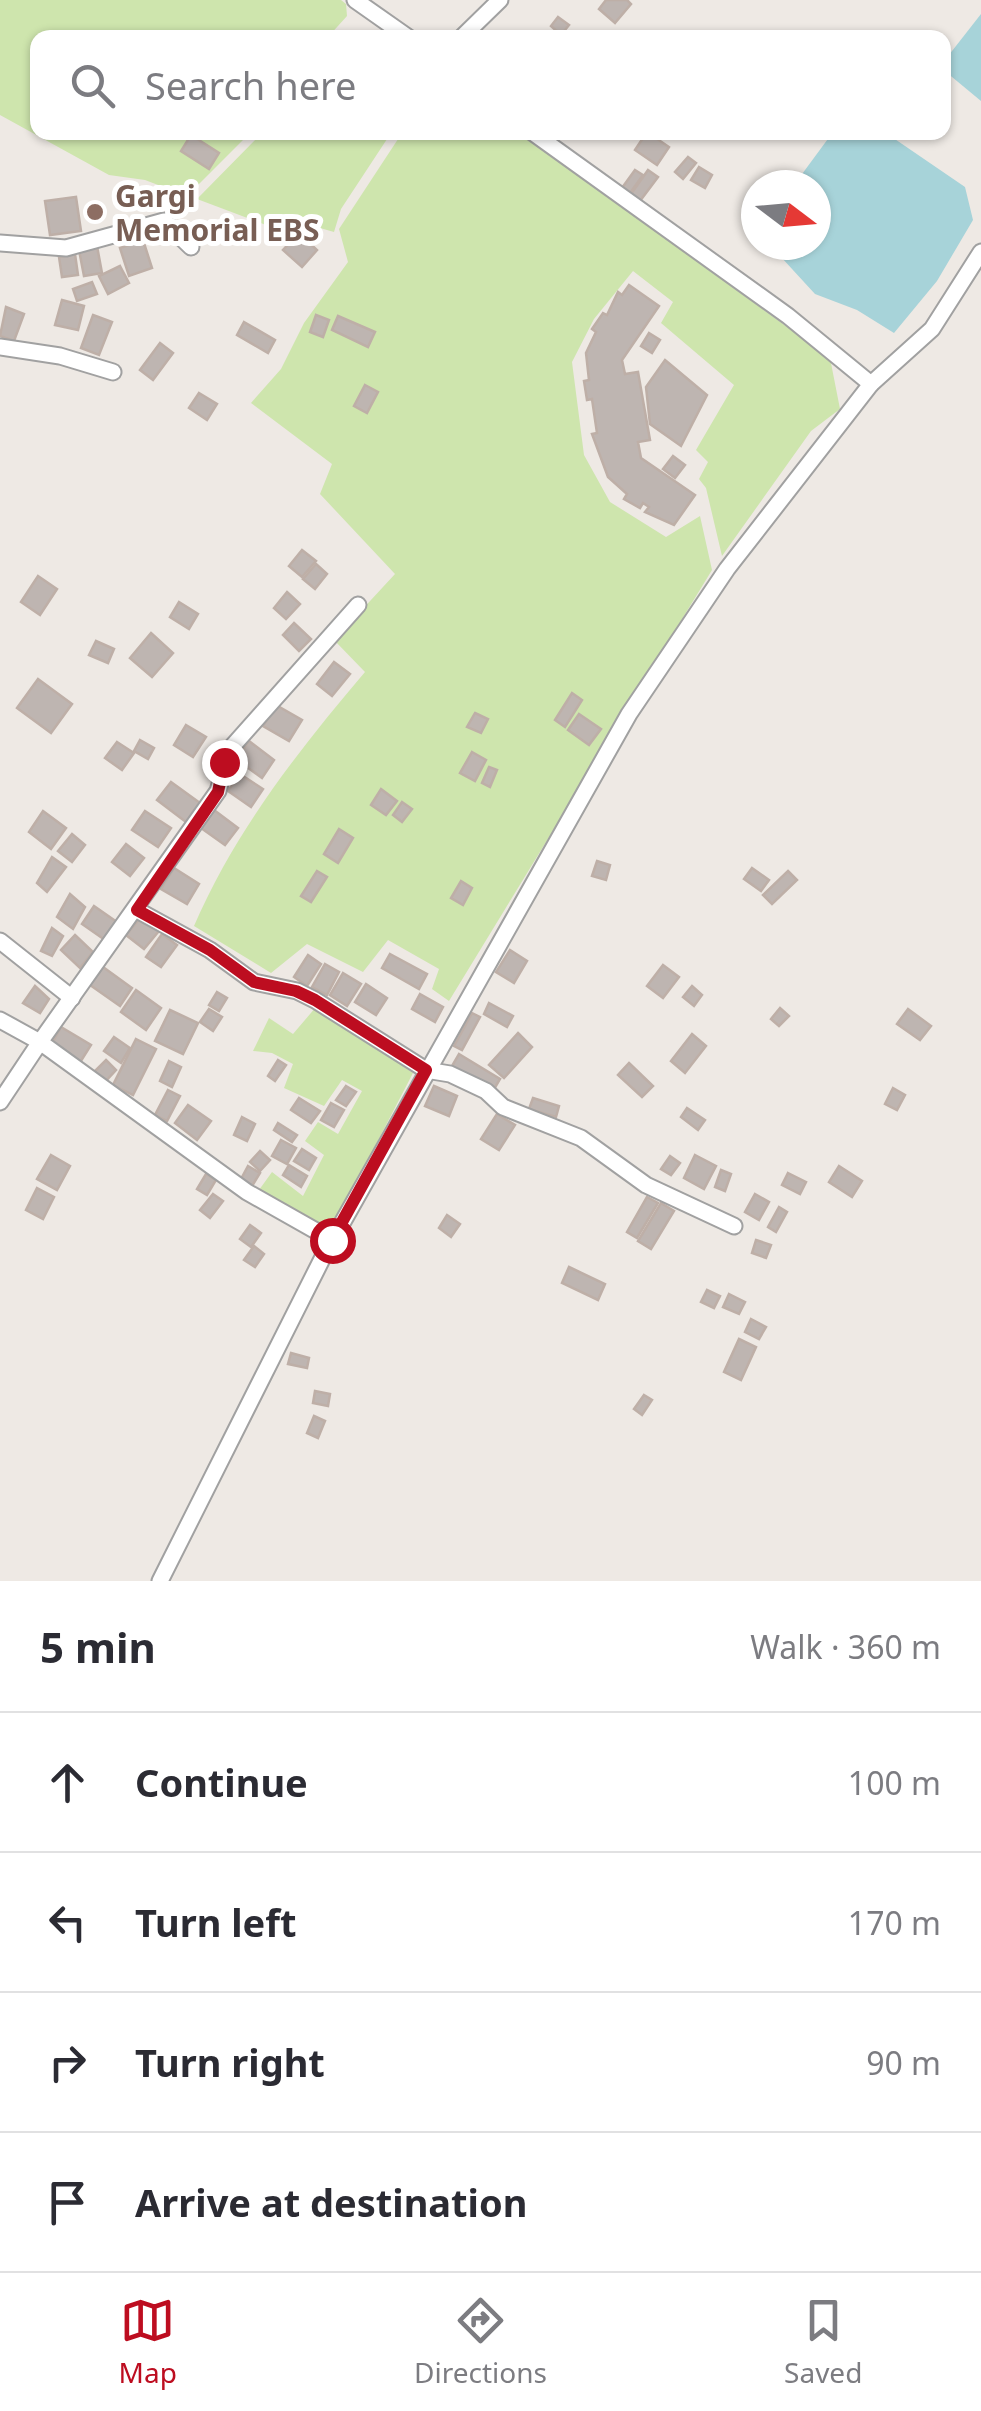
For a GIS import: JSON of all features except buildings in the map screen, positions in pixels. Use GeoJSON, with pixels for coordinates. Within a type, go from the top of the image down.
{"type":"FeatureCollection","features":[{"type":"Feature","properties":{"kind":"street"},"geometry":{"type":"LineString","coordinates":[[356,0],[398,30]]}},
{"type":"Feature","properties":{"kind":"street"},"geometry":{"type":"LineString","coordinates":[[469,30],[500,0]]}},
{"type":"Feature","properties":{"kind":"street"},"geometry":{"type":"LineString","coordinates":[[543,140],[788,316],[870,384]]}},
{"type":"Feature","properties":{"kind":"street"},"geometry":{"type":"LineString","coordinates":[[0,243],[66,248],[164,221],[191,247]]}},
{"type":"Feature","properties":{"kind":"street"},"geometry":{"type":"LineString","coordinates":[[160,1581],[332,1240],[629,714],[727,569],[870,384],[932,329],[981,252]]}},
{"type":"Feature","properties":{"kind":"street"},"geometry":{"type":"LineString","coordinates":[[0,347],[60,356],[113,372]]}},
{"type":"Feature","properties":{"kind":"street"},"geometry":{"type":"LineString","coordinates":[[0,1102],[5,1083],[137,910],[218,792],[230,749],[358,605]]}},
{"type":"Feature","properties":{"kind":"street"},"geometry":{"type":"LineString","coordinates":[[137,910],[210,950],[254,982],[296,991],[315,1000],[426,1070],[450,1074],[486,1091],[502,1107],[581,1138],[646,1186],[734,1226]]}},
{"type":"Feature","properties":{"kind":"street"},"geometry":{"type":"LineString","coordinates":[[0,941],[72,998]]}},
{"type":"Feature","properties":{"kind":"street"},"geometry":{"type":"LineString","coordinates":[[0,1020],[40,1042],[147,1115],[248,1192],[332,1240]]}},
{"type":"Feature","properties":{"kind":"green space"},"geometry":{"type":"Polygon","coordinates":[[[0,0],[341,0],[346,4],[347,16],[334,30],[30,30],[30,132],[0,115],[0,0]]]}},
{"type":"Feature","properties":{"kind":"green space"},"geometry":{"type":"Polygon","coordinates":[[[45,140],[243,140],[187,196],[145,180],[109,175],[45,140]]]}},
{"type":"Feature","properties":{"kind":"green space"},"geometry":{"type":"Polygon","coordinates":[[[254,140],[386,140],[341,209],[334,232],[299,222],[274,228],[197,199],[254,140]]]}},
{"type":"Feature","properties":{"kind":"green space"},"geometry":{"type":"Polygon","coordinates":[[[397,140],[530,140],[830,358],[840,409],[811,431],[722,556],[706,488],[699,479],[708,462],[696,450],[734,385],[661,323],[673,302],[633,271],[594,319],[572,362],[584,455],[610,502],[666,537],[700,516],[712,570],[449,1001],[432,989],[439,969],[388,940],[363,972],[307,944],[271,973],[194,926],[248,825],[365,672],[334,640],[395,574],[320,494],[332,464],[251,403],[281,369],[304,323],[348,262],[339,229],[397,140]]]}},
{"type":"Feature","properties":{"kind":"green space"},"geometry":{"type":"Polygon","coordinates":[[[316,1007],[413,1073],[330,1233],[259,1190],[272,1172],[303,1196],[324,1155],[305,1141],[318,1122],[338,1134],[362,1091],[342,1080],[324,1106],[284,1088],[293,1064],[272,1053],[253,1051],[269,1018],[293,1034],[316,1007]]]}},
{"type":"Feature","properties":{"kind":"water"},"geometry":{"type":"Polygon","coordinates":[[[981,14],[981,101],[951,76],[951,52],[981,14]]]}},
{"type":"Feature","properties":{"kind":"water"},"geometry":{"type":"Polygon","coordinates":[[[827,140],[896,140],[965,187],[973,220],[937,281],[894,333],[857,310],[815,294],[784,260],[831,260],[831,170],[805,170],[827,140]]]}},
{"type":"Feature","properties":{"kind":"place","name":"Gargi Memorial EBS"},"geometry":{"type":"Point","coordinates":[95,212]}},
{"type":"Feature","properties":{"kind":"route"},"geometry":{"type":"LineString","coordinates":[[224,762],[218,792],[137,910],[210,950],[254,982],[296,991],[315,1000],[426,1070],[332,1240]]}}]}
